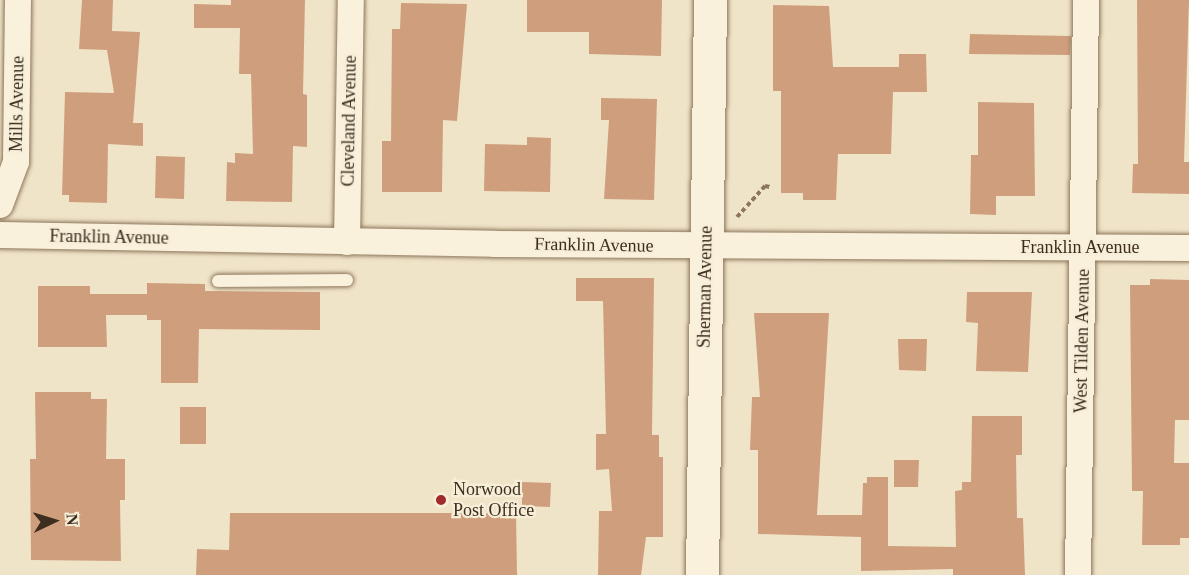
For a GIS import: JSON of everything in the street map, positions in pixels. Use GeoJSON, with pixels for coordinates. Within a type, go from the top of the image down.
{"type":"FeatureCollection","features":[{"type":"Feature","properties":{"kind":"street","name":"Mills Avenue"},"geometry":{"type":"LineString","coordinates":[[0,205],[16,162],[18,0]]}},
{"type":"Feature","properties":{"kind":"street","name":"Cleveland Avenue"},"geometry":{"type":"LineString","coordinates":[[347,242],[351,0]]}},
{"type":"Feature","properties":{"kind":"street","name":"Sherman Avenue"},"geometry":{"type":"LineString","coordinates":[[702,575],[705,246],[711,0]]}},
{"type":"Feature","properties":{"kind":"street","name":"West Tilden Avenue"},"geometry":{"type":"LineString","coordinates":[[1078,575],[1086,0]]}},
{"type":"Feature","properties":{"kind":"street","name":"Franklin Avenue"},"geometry":{"type":"LineString","coordinates":[[0,235],[705,246],[1189,248]]}},
{"type":"Feature","properties":{"kind":"lane"},"geometry":{"type":"LineString","coordinates":[[218,281],[347,280]]}},
{"type":"Feature","properties":{"kind":"path"},"geometry":{"type":"LineString","coordinates":[[736,218],[765,186],[771,187]]}},
{"type":"Feature","properties":{"kind":"building"},"geometry":{"type":"Polygon","coordinates":[[[82,0],[113,0],[112,31],[140,32],[133,123],[143,123],[143,146],[108,144],[107,203],[69,202],[69,195],[62,195],[65,92],[114,93],[107,50],[79,49],[82,0]]]}},
{"type":"Feature","properties":{"kind":"building"},"geometry":{"type":"Polygon","coordinates":[[[231,0],[305,0],[303,94],[307,95],[307,147],[293,146],[292,202],[226,201],[227,162],[235,163],[235,153],[253,154],[251,74],[239,74],[240,28],[194,28],[194,4],[231,5],[231,0]]]}},
{"type":"Feature","properties":{"kind":"building"},"geometry":{"type":"Polygon","coordinates":[[[527,0],[662,0],[661,56],[589,54],[589,32],[527,32],[527,0]]]}},
{"type":"Feature","properties":{"kind":"building"},"geometry":{"type":"Polygon","coordinates":[[[1137,0],[1189,0],[1184,162],[1189,162],[1189,194],[1132,193],[1133,164],[1138,164],[1137,0]]]}},
{"type":"Feature","properties":{"kind":"building"},"geometry":{"type":"Polygon","coordinates":[[[401,3],[467,4],[457,121],[443,120],[442,192],[382,192],[382,141],[391,141],[392,29],[400,29],[401,3]]]}},
{"type":"Feature","properties":{"kind":"building"},"geometry":{"type":"Polygon","coordinates":[[[773,5],[829,6],[833,67],[899,67],[899,54],[926,54],[927,92],[893,92],[891,154],[838,154],[836,200],[803,200],[803,193],[781,193],[781,91],[773,91],[773,5]]]}},
{"type":"Feature","properties":{"kind":"building"},"geometry":{"type":"Polygon","coordinates":[[[970,34],[1071,36],[1070,55],[969,54],[970,34]]]}},
{"type":"Feature","properties":{"kind":"building"},"geometry":{"type":"Polygon","coordinates":[[[601,98],[657,99],[654,200],[604,199],[609,120],[601,120],[601,98]]]}},
{"type":"Feature","properties":{"kind":"building"},"geometry":{"type":"Polygon","coordinates":[[[978,102],[1034,103],[1035,196],[996,196],[996,215],[970,214],[971,155],[978,155],[978,102]]]}},
{"type":"Feature","properties":{"kind":"building"},"geometry":{"type":"Polygon","coordinates":[[[527,137],[551,138],[550,192],[484,191],[485,144],[527,145],[527,137]]]}},
{"type":"Feature","properties":{"kind":"building"},"geometry":{"type":"Polygon","coordinates":[[[156,156],[185,157],[184,199],[155,198],[156,156]]]}},
{"type":"Feature","properties":{"kind":"building"},"geometry":{"type":"Polygon","coordinates":[[[576,278],[654,278],[652,435],[659,435],[659,457],[663,457],[663,537],[646,537],[641,575],[598,575],[599,511],[612,511],[609,469],[596,470],[596,434],[606,434],[603,301],[576,301],[576,278]]]}},
{"type":"Feature","properties":{"kind":"building"},"geometry":{"type":"Polygon","coordinates":[[[1150,279],[1189,280],[1189,420],[1175,420],[1174,463],[1189,463],[1189,538],[1180,538],[1180,545],[1142,545],[1143,491],[1132,491],[1130,285],[1150,285],[1150,279]]]}},
{"type":"Feature","properties":{"kind":"building"},"geometry":{"type":"Polygon","coordinates":[[[147,283],[205,284],[205,291],[320,292],[320,330],[199,329],[198,383],[161,383],[161,320],[147,320],[147,315],[106,315],[107,347],[38,347],[38,286],[90,286],[90,294],[147,294],[147,283]]]}},
{"type":"Feature","properties":{"kind":"building"},"geometry":{"type":"Polygon","coordinates":[[[967,292],[1032,292],[1028,372],[976,371],[978,323],[966,322],[967,292]]]}},
{"type":"Feature","properties":{"kind":"building"},"geometry":{"type":"Polygon","coordinates":[[[754,313],[829,313],[817,515],[862,515],[863,483],[867,483],[867,477],[888,477],[888,546],[956,547],[955,491],[962,490],[962,482],[971,482],[972,416],[1022,416],[1022,455],[1016,455],[1017,518],[1023,518],[1025,575],[953,575],[953,569],[861,571],[861,537],[758,534],[758,450],[750,450],[752,397],[760,397],[754,313]]]}},
{"type":"Feature","properties":{"kind":"building"},"geometry":{"type":"Polygon","coordinates":[[[898,339],[927,339],[926,371],[899,370],[898,339]]]}},
{"type":"Feature","properties":{"kind":"building"},"geometry":{"type":"Polygon","coordinates":[[[35,392],[91,392],[91,399],[107,399],[106,459],[125,459],[125,500],[120,500],[121,561],[31,560],[30,459],[36,459],[35,392]]]}},
{"type":"Feature","properties":{"kind":"building"},"geometry":{"type":"Polygon","coordinates":[[[180,407],[206,407],[206,444],[180,444],[180,407]]]}},
{"type":"Feature","properties":{"kind":"building"},"geometry":{"type":"Polygon","coordinates":[[[894,460],[919,460],[918,487],[894,487],[894,460]]]}},
{"type":"Feature","properties":{"kind":"building"},"geometry":{"type":"Polygon","coordinates":[[[522,482],[551,483],[550,507],[522,506],[522,482]]]}},
{"type":"Feature","properties":{"kind":"building"},"geometry":{"type":"Polygon","coordinates":[[[230,513],[516,513],[517,575],[196,575],[197,549],[229,550],[230,513]]]}},
{"type":"Feature","properties":{"kind":"place","name":"Norwood Post Office"},"geometry":{"type":"Point","coordinates":[441,500]}}]}
